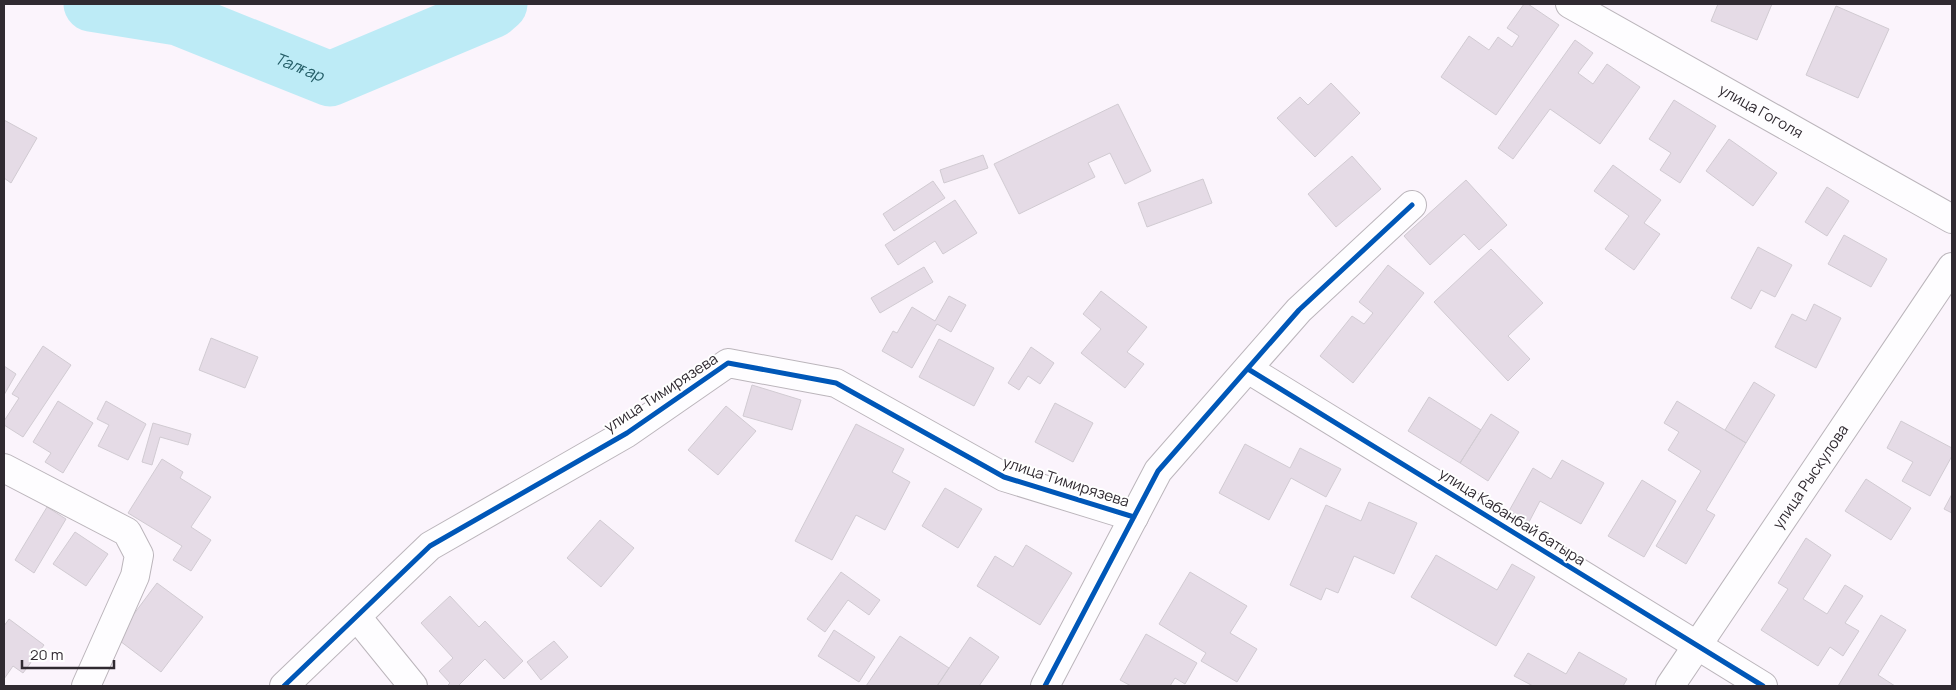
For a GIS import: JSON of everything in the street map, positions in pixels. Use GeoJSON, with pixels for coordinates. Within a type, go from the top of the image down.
{"type":"FeatureCollection","features":[{"type":"Feature","properties":{"kind":"street","name":"улица Гоголя"},"geometry":{"type":"LineString","coordinates":[[1570,4],[1952,219]]}},
{"type":"Feature","properties":{"kind":"street","name":"улица Тимирязева"},"geometry":{"type":"LineString","coordinates":[[1045,686],[1158,471],[1299,310],[1412,205]]}},
{"type":"Feature","properties":{"kind":"street","name":"улица Рыскулова"},"geometry":{"type":"LineString","coordinates":[[1670,686],[1952,267]]}},
{"type":"Feature","properties":{"kind":"street","name":"улица Тимирязева"},"geometry":{"type":"LineString","coordinates":[[284,686],[430,546],[626,433],[728,363],[836,382],[1004,478],[1134,517]]}},
{"type":"Feature","properties":{"kind":"street","name":"улица Кабанбай батыра"},"geometry":{"type":"LineString","coordinates":[[1248,369],[1763,686]]}},
{"type":"Feature","properties":{"kind":"street"},"geometry":{"type":"LineString","coordinates":[[4,468],[127,532],[139,555],[135,576],[86,686]]}},
{"type":"Feature","properties":{"kind":"street"},"geometry":{"type":"LineString","coordinates":[[357,617],[413,686]]}},
{"type":"Feature","properties":{"kind":"building"},"geometry":{"type":"Polygon","coordinates":[[[1524,4],[1528,4],[1559,25],[1496,115],[1441,77],[1469,36],[1489,50],[1498,37],[1512,47],[1519,36],[1507,28],[1524,4]]]}},
{"type":"Feature","properties":{"kind":"building"},"geometry":{"type":"Polygon","coordinates":[[[1718,4],[1772,4],[1757,40],[1711,21],[1718,4]]]}},
{"type":"Feature","properties":{"kind":"building"},"geometry":{"type":"Polygon","coordinates":[[[1836,6],[1889,29],[1858,98],[1806,75],[1836,6]]]}},
{"type":"Feature","properties":{"kind":"building"},"geometry":{"type":"Polygon","coordinates":[[[1575,40],[1593,53],[1578,73],[1593,84],[1607,64],[1640,87],[1600,144],[1550,109],[1513,159],[1498,148],[1575,40]]]}},
{"type":"Feature","properties":{"kind":"building"},"geometry":{"type":"Polygon","coordinates":[[[1331,83],[1360,113],[1315,157],[1277,118],[1300,97],[1308,105],[1331,83]]]}},
{"type":"Feature","properties":{"kind":"building"},"geometry":{"type":"Polygon","coordinates":[[[1674,100],[1716,126],[1680,183],[1660,170],[1671,153],[1649,139],[1674,100]]]}},
{"type":"Feature","properties":{"kind":"building"},"geometry":{"type":"Polygon","coordinates":[[[1118,104],[1151,171],[1125,184],[1110,153],[1088,163],[1095,177],[1019,214],[994,164],[1118,104]]]}},
{"type":"Feature","properties":{"kind":"building"},"geometry":{"type":"Polygon","coordinates":[[[4,120],[37,138],[11,183],[4,178],[4,120]]]}},
{"type":"Feature","properties":{"kind":"building"},"geometry":{"type":"Polygon","coordinates":[[[1729,139],[1777,173],[1753,206],[1706,171],[1729,139]]]}},
{"type":"Feature","properties":{"kind":"building"},"geometry":{"type":"Polygon","coordinates":[[[983,155],[988,168],[944,183],[940,170],[983,155]]]}},
{"type":"Feature","properties":{"kind":"building"},"geometry":{"type":"Polygon","coordinates":[[[1352,156],[1381,189],[1336,227],[1308,194],[1352,156]]]}},
{"type":"Feature","properties":{"kind":"building"},"geometry":{"type":"Polygon","coordinates":[[[1613,165],[1661,200],[1644,223],[1660,234],[1634,270],[1605,249],[1629,216],[1594,191],[1613,165]]]}},
{"type":"Feature","properties":{"kind":"building"},"geometry":{"type":"Polygon","coordinates":[[[1203,179],[1212,203],[1147,227],[1138,203],[1203,179]]]}},
{"type":"Feature","properties":{"kind":"building"},"geometry":{"type":"Polygon","coordinates":[[[1466,180],[1507,225],[1479,250],[1464,234],[1430,265],[1404,236],[1466,180]]]}},
{"type":"Feature","properties":{"kind":"building"},"geometry":{"type":"Polygon","coordinates":[[[933,181],[945,198],[894,231],[883,214],[933,181]]]}},
{"type":"Feature","properties":{"kind":"building"},"geometry":{"type":"Polygon","coordinates":[[[1827,187],[1849,201],[1827,236],[1805,222],[1827,187]]]}},
{"type":"Feature","properties":{"kind":"building"},"geometry":{"type":"Polygon","coordinates":[[[955,200],[977,233],[943,254],[935,241],[898,265],[885,245],[955,200]]]}},
{"type":"Feature","properties":{"kind":"building"},"geometry":{"type":"Polygon","coordinates":[[[1844,235],[1887,259],[1871,287],[1828,264],[1844,235]]]}},
{"type":"Feature","properties":{"kind":"building"},"geometry":{"type":"Polygon","coordinates":[[[1758,247],[1792,265],[1775,297],[1761,290],[1751,309],[1731,298],[1758,247]]]}},
{"type":"Feature","properties":{"kind":"building"},"geometry":{"type":"Polygon","coordinates":[[[1491,249],[1543,303],[1508,336],[1530,359],[1508,381],[1434,302],[1491,249]]]}},
{"type":"Feature","properties":{"kind":"building"},"geometry":{"type":"Polygon","coordinates":[[[1388,265],[1424,293],[1353,383],[1320,356],[1352,316],[1364,324],[1373,313],[1359,302],[1388,265]]]}},
{"type":"Feature","properties":{"kind":"building"},"geometry":{"type":"Polygon","coordinates":[[[924,267],[933,282],[880,313],[871,298],[924,267]]]}},
{"type":"Feature","properties":{"kind":"building"},"geometry":{"type":"Polygon","coordinates":[[[1101,291],[1147,327],[1127,352],[1144,364],[1125,388],[1081,353],[1101,329],[1083,314],[1101,291]]]}},
{"type":"Feature","properties":{"kind":"building"},"geometry":{"type":"Polygon","coordinates":[[[949,296],[966,305],[951,332],[937,324],[912,368],[882,351],[893,331],[897,333],[912,307],[935,321],[949,296]]]}},
{"type":"Feature","properties":{"kind":"building"},"geometry":{"type":"Polygon","coordinates":[[[1814,304],[1841,318],[1816,368],[1775,347],[1792,314],[1806,321],[1814,304]]]}},
{"type":"Feature","properties":{"kind":"building"},"geometry":{"type":"Polygon","coordinates":[[[211,338],[258,357],[245,388],[199,370],[211,338]]]}},
{"type":"Feature","properties":{"kind":"building"},"geometry":{"type":"Polygon","coordinates":[[[939,339],[994,368],[974,406],[919,377],[939,339]]]}},
{"type":"Feature","properties":{"kind":"building"},"geometry":{"type":"Polygon","coordinates":[[[43,346],[71,365],[23,437],[4,425],[4,421],[19,398],[12,394],[43,346]]]}},
{"type":"Feature","properties":{"kind":"building"},"geometry":{"type":"Polygon","coordinates":[[[1031,347],[1054,363],[1040,384],[1028,376],[1019,390],[1008,383],[1031,347]]]}},
{"type":"Feature","properties":{"kind":"building"},"geometry":{"type":"Polygon","coordinates":[[[4,366],[16,374],[4,395],[4,366]]]}},
{"type":"Feature","properties":{"kind":"building"},"geometry":{"type":"Polygon","coordinates":[[[1754,382],[1775,395],[1746,443],[1725,430],[1754,382]]]}},
{"type":"Feature","properties":{"kind":"building"},"geometry":{"type":"Polygon","coordinates":[[[752,385],[801,400],[792,430],[743,416],[752,385]]]}},
{"type":"Feature","properties":{"kind":"building"},"geometry":{"type":"Polygon","coordinates":[[[1429,397],[1481,430],[1460,463],[1408,431],[1429,397]]]}},
{"type":"Feature","properties":{"kind":"building"},"geometry":{"type":"Polygon","coordinates":[[[58,401],[93,423],[63,473],[45,462],[51,453],[33,442],[58,401]]]}},
{"type":"Feature","properties":{"kind":"building"},"geometry":{"type":"Polygon","coordinates":[[[106,401],[146,424],[128,460],[98,446],[109,425],[97,419],[106,401]]]}},
{"type":"Feature","properties":{"kind":"building"},"geometry":{"type":"Polygon","coordinates":[[[1677,401],[1746,443],[1706,510],[1715,515],[1686,564],[1656,546],[1701,471],[1668,450],[1679,432],[1664,423],[1677,401]]]}},
{"type":"Feature","properties":{"kind":"building"},"geometry":{"type":"Polygon","coordinates":[[[1055,403],[1093,423],[1073,462],[1035,442],[1055,403]]]}},
{"type":"Feature","properties":{"kind":"building"},"geometry":{"type":"Polygon","coordinates":[[[726,406],[756,431],[718,475],[688,450],[726,406]]]}},
{"type":"Feature","properties":{"kind":"building"},"geometry":{"type":"Polygon","coordinates":[[[1491,414],[1519,432],[1488,481],[1460,463],[1491,414]]]}},
{"type":"Feature","properties":{"kind":"building"},"geometry":{"type":"Polygon","coordinates":[[[1901,421],[1952,448],[1952,456],[1930,496],[1902,481],[1913,462],[1887,448],[1901,421]]]}},
{"type":"Feature","properties":{"kind":"building"},"geometry":{"type":"Polygon","coordinates":[[[153,423],[191,434],[188,445],[160,437],[152,465],[142,462],[153,423]]]}},
{"type":"Feature","properties":{"kind":"building"},"geometry":{"type":"Polygon","coordinates":[[[856,424],[904,449],[892,472],[910,482],[885,530],[856,515],[832,560],[795,541],[856,424]]]}},
{"type":"Feature","properties":{"kind":"building"},"geometry":{"type":"Polygon","coordinates":[[[1245,444],[1290,468],[1300,448],[1341,469],[1326,497],[1291,478],[1269,520],[1219,493],[1245,444]]]}},
{"type":"Feature","properties":{"kind":"building"},"geometry":{"type":"Polygon","coordinates":[[[162,459],[183,472],[180,478],[211,497],[191,527],[211,540],[191,571],[173,560],[182,546],[128,513],[162,459]]]}},
{"type":"Feature","properties":{"kind":"building"},"geometry":{"type":"Polygon","coordinates":[[[1562,460],[1604,483],[1581,524],[1540,501],[1529,522],[1509,511],[1533,468],[1551,479],[1562,460]]]}},
{"type":"Feature","properties":{"kind":"building"},"geometry":{"type":"Polygon","coordinates":[[[1866,479],[1911,508],[1891,540],[1845,511],[1866,479]]]}},
{"type":"Feature","properties":{"kind":"building"},"geometry":{"type":"Polygon","coordinates":[[[1642,480],[1676,501],[1644,557],[1608,536],[1642,480]]]}},
{"type":"Feature","properties":{"kind":"building"},"geometry":{"type":"Polygon","coordinates":[[[945,488],[982,509],[958,548],[922,526],[945,488]]]}},
{"type":"Feature","properties":{"kind":"building"},"geometry":{"type":"Polygon","coordinates":[[[1952,494],[1952,513],[1944,509],[1952,494]]]}},
{"type":"Feature","properties":{"kind":"building"},"geometry":{"type":"Polygon","coordinates":[[[1369,502],[1417,523],[1394,574],[1354,556],[1338,593],[1326,588],[1321,600],[1290,585],[1326,505],[1361,521],[1369,502]]]}},
{"type":"Feature","properties":{"kind":"building"},"geometry":{"type":"Polygon","coordinates":[[[47,507],[66,519],[34,573],[15,560],[47,507]]]}},
{"type":"Feature","properties":{"kind":"building"},"geometry":{"type":"Polygon","coordinates":[[[600,520],[634,548],[601,587],[567,558],[600,520]]]}},
{"type":"Feature","properties":{"kind":"building"},"geometry":{"type":"Polygon","coordinates":[[[75,532],[108,554],[86,586],[53,564],[75,532]]]}},
{"type":"Feature","properties":{"kind":"building"},"geometry":{"type":"Polygon","coordinates":[[[1806,538],[1831,555],[1803,599],[1827,614],[1845,585],[1863,596],[1845,623],[1859,631],[1843,656],[1830,647],[1818,666],[1761,630],[1788,589],[1778,583],[1806,538]]]}},
{"type":"Feature","properties":{"kind":"building"},"geometry":{"type":"Polygon","coordinates":[[[1026,545],[1072,573],[1040,625],[977,586],[995,556],[1013,567],[1026,545]]]}},
{"type":"Feature","properties":{"kind":"building"},"geometry":{"type":"Polygon","coordinates":[[[1436,555],[1497,590],[1512,564],[1535,577],[1496,646],[1411,597],[1436,555]]]}},
{"type":"Feature","properties":{"kind":"building"},"geometry":{"type":"Polygon","coordinates":[[[841,572],[880,600],[869,615],[848,600],[825,632],[807,619],[841,572]]]}},
{"type":"Feature","properties":{"kind":"building"},"geometry":{"type":"Polygon","coordinates":[[[1190,572],[1247,606],[1230,633],[1257,649],[1237,682],[1201,661],[1206,653],[1159,624],[1190,572]]]}},
{"type":"Feature","properties":{"kind":"building"},"geometry":{"type":"Polygon","coordinates":[[[157,583],[203,617],[161,672],[116,638],[157,583]]]}},
{"type":"Feature","properties":{"kind":"building"},"geometry":{"type":"Polygon","coordinates":[[[450,596],[479,627],[485,621],[523,661],[504,679],[485,659],[460,686],[447,686],[450,683],[439,671],[453,658],[421,623],[450,596]]]}},
{"type":"Feature","properties":{"kind":"building"},"geometry":{"type":"Polygon","coordinates":[[[1881,615],[1906,630],[1878,675],[1895,686],[1838,686],[1881,615]]]}},
{"type":"Feature","properties":{"kind":"building"},"geometry":{"type":"Polygon","coordinates":[[[9,619],[44,645],[23,673],[13,666],[4,679],[4,626],[9,619]]]}},
{"type":"Feature","properties":{"kind":"building"},"geometry":{"type":"Polygon","coordinates":[[[834,630],[875,657],[859,682],[818,656],[834,630]]]}},
{"type":"Feature","properties":{"kind":"building"},"geometry":{"type":"Polygon","coordinates":[[[1146,634],[1197,663],[1185,684],[1175,678],[1170,686],[1131,686],[1120,680],[1146,634]]]}},
{"type":"Feature","properties":{"kind":"building"},"geometry":{"type":"Polygon","coordinates":[[[900,636],[949,668],[937,686],[866,686],[900,636]]]}},
{"type":"Feature","properties":{"kind":"building"},"geometry":{"type":"Polygon","coordinates":[[[970,637],[999,657],[979,686],[937,686],[970,637]]]}},
{"type":"Feature","properties":{"kind":"building"},"geometry":{"type":"Polygon","coordinates":[[[554,641],[568,657],[541,680],[527,662],[554,641]]]}},
{"type":"Feature","properties":{"kind":"building"},"geometry":{"type":"Polygon","coordinates":[[[1579,652],[1627,679],[1623,686],[1533,686],[1514,676],[1528,653],[1566,674],[1579,652]]]}},
{"type":"Feature","properties":{"kind":"waterway","name":"Талғар"},"geometry":{"type":"LineString","coordinates":[[91,4],[178,18],[330,79],[492,11],[500,4]]}},
{"type":"Feature","properties":{"kind":"cycle path"},"geometry":{"type":"LineString","coordinates":[[1045,686],[1158,471],[1299,310],[1412,205]]}},
{"type":"Feature","properties":{"kind":"cycle path"},"geometry":{"type":"LineString","coordinates":[[284,686],[430,546],[627,433],[728,363],[836,383],[1004,477],[1134,517]]}},
{"type":"Feature","properties":{"kind":"cycle path"},"geometry":{"type":"LineString","coordinates":[[1248,369],[1763,686]]}}]}
